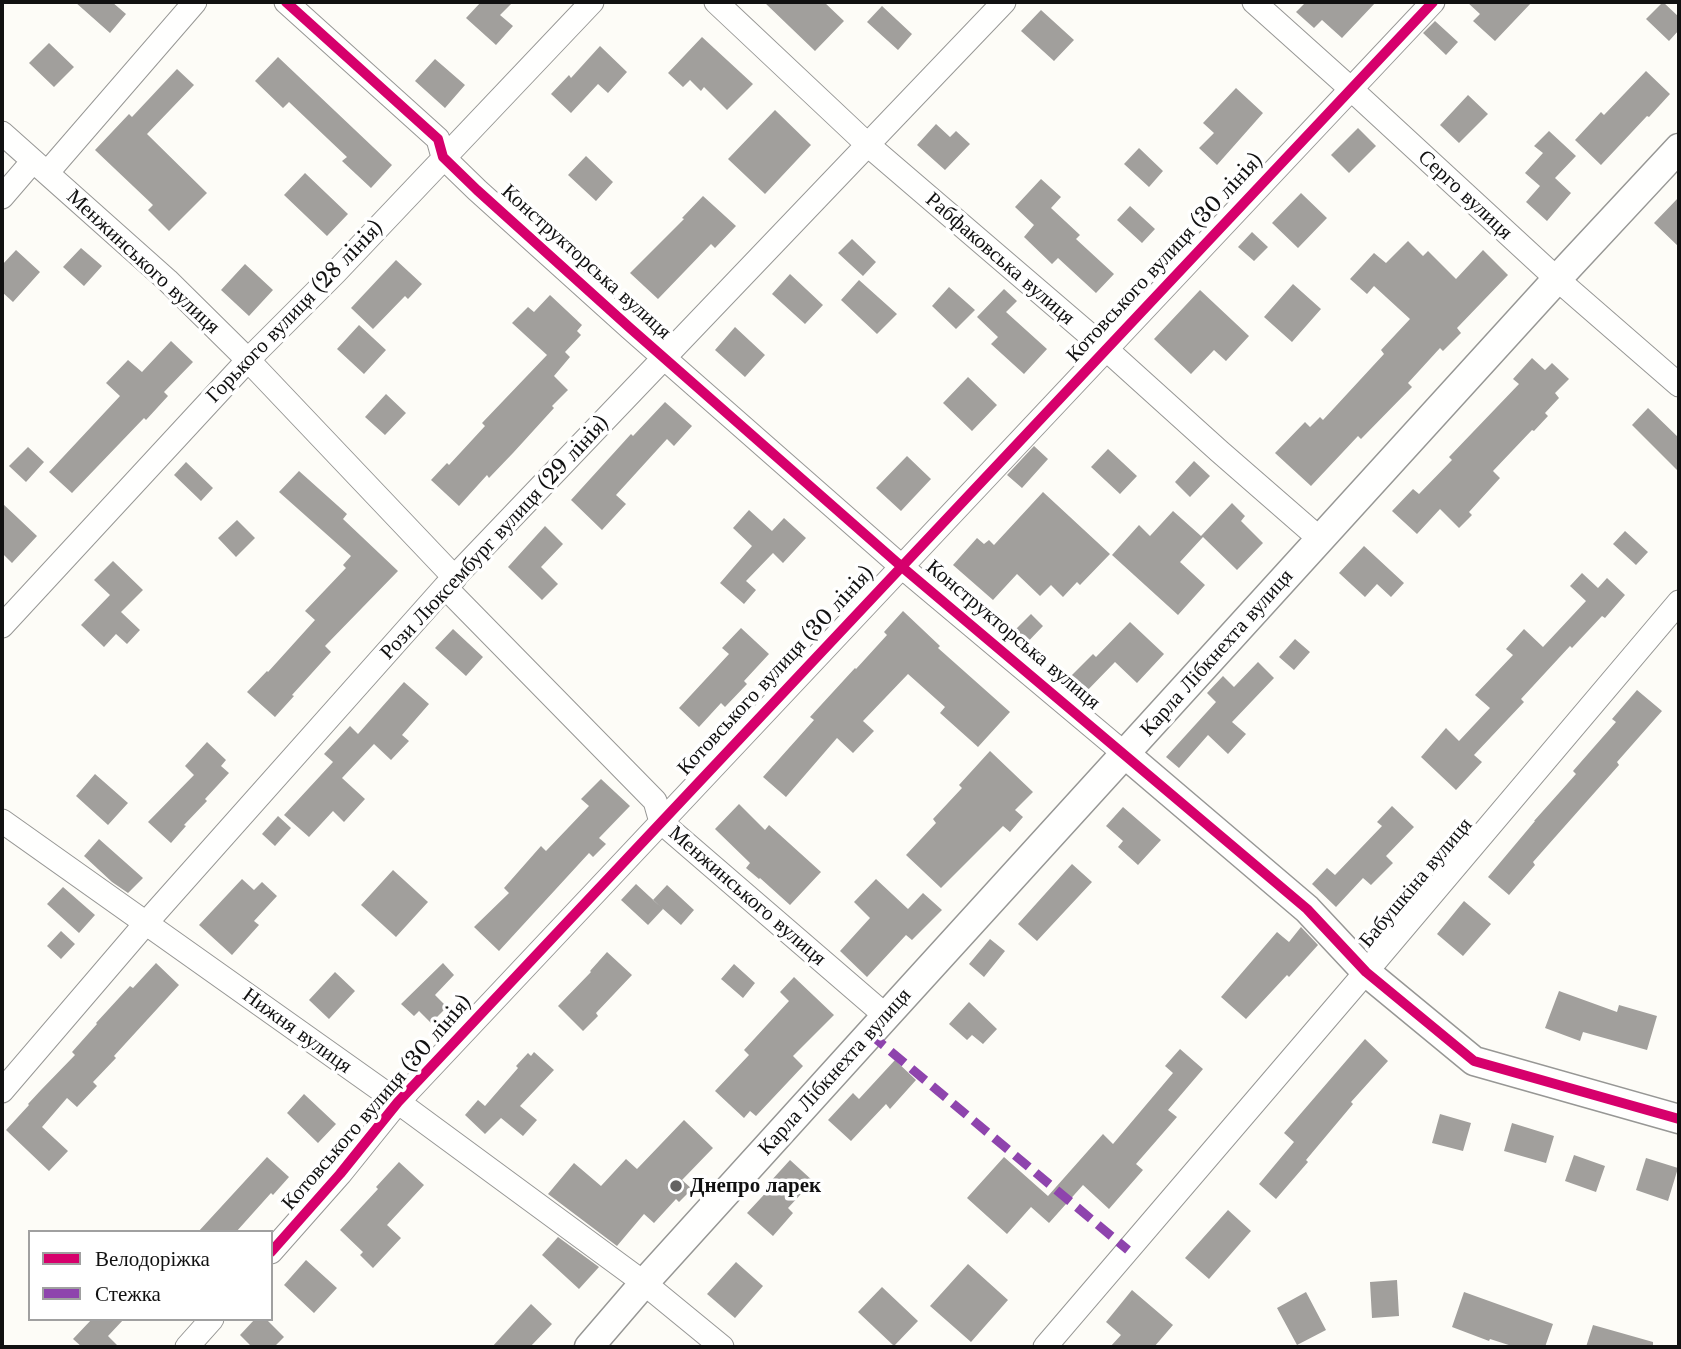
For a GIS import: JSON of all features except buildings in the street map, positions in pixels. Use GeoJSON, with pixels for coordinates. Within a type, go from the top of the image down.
{"type":"FeatureCollection","features":[{"type":"Feature","properties":{"kind":"street"},"geometry":{"type":"LineString","coordinates":[[2,197],[40,167],[195,2]]}},
{"type":"Feature","properties":{"kind":"street","name":"Конструкторська вулиця"},"geometry":{"type":"LineString","coordinates":[[286,2],[438,139],[443,157],[477,190],[664,358],[902,567],[1307,909],[1366,972],[1474,1061],[1679,1119]]}},
{"type":"Feature","properties":{"kind":"street","name":"Горького вулиця (28 лiнiя)"},"geometry":{"type":"LineString","coordinates":[[2,626],[247,360],[335,273],[592,2]]}},
{"type":"Feature","properties":{"kind":"street","name":"Рабфаковська вулиця"},"geometry":{"type":"LineString","coordinates":[[716,2],[868,145],[1320,539]]}},
{"type":"Feature","properties":{"kind":"street","name":"Рози Люксембург вулиця (29 лiнiя)"},"geometry":{"type":"LineString","coordinates":[[2,1091],[146,923],[450,583],[1004,2]]}},
{"type":"Feature","properties":{"kind":"street","name":"Серго вулиця"},"geometry":{"type":"LineString","coordinates":[[1254,2],[1557,279],[1679,385]]}},
{"type":"Feature","properties":{"kind":"street","name":"Котовського вулиця (30 лiнiя)"},"geometry":{"type":"LineString","coordinates":[[273,1250],[340,1174],[398,1102],[1433,2]]}},
{"type":"Feature","properties":{"kind":"street","name":"Менжинського вулиця"},"geometry":{"type":"LineString","coordinates":[[2,133],[167,280],[247,360],[450,583],[655,801],[661,822],[886,1016]]}},
{"type":"Feature","properties":{"kind":"street","name":"Карла Лібкнехта вулиця"},"geometry":{"type":"LineString","coordinates":[[589,1347],[886,1016],[1679,148]]}},
{"type":"Feature","properties":{"kind":"street","name":"Бабушкіна вулиця"},"geometry":{"type":"LineString","coordinates":[[1045,1347],[1679,602]]}},
{"type":"Feature","properties":{"kind":"street","name":"Нижня вулиця"},"geometry":{"type":"LineString","coordinates":[[2,821],[398,1102],[644,1283],[722,1347]]}},
{"type":"Feature","properties":{"kind":"street"},"geometry":{"type":"LineString","coordinates":[[187,1347],[210,1321]]}},
{"type":"Feature","properties":{"kind":"marked path"},"geometry":{"type":"LineString","coordinates":[[870,1034],[1128,1250]]}},
{"type":"Feature","properties":{"kind":"cycle path"},"geometry":{"type":"LineString","coordinates":[[286,2],[438,139],[443,157],[630,328],[902,567],[1307,909],[1366,972],[1474,1061],[1679,1119]]}},
{"type":"Feature","properties":{"kind":"cycle path"},"geometry":{"type":"LineString","coordinates":[[273,1250],[340,1174],[398,1102],[1433,2]]}},
{"type":"Feature","properties":{"kind":"place","name":"Днепро ларек"},"geometry":{"type":"Point","coordinates":[676,1186]}}]}
